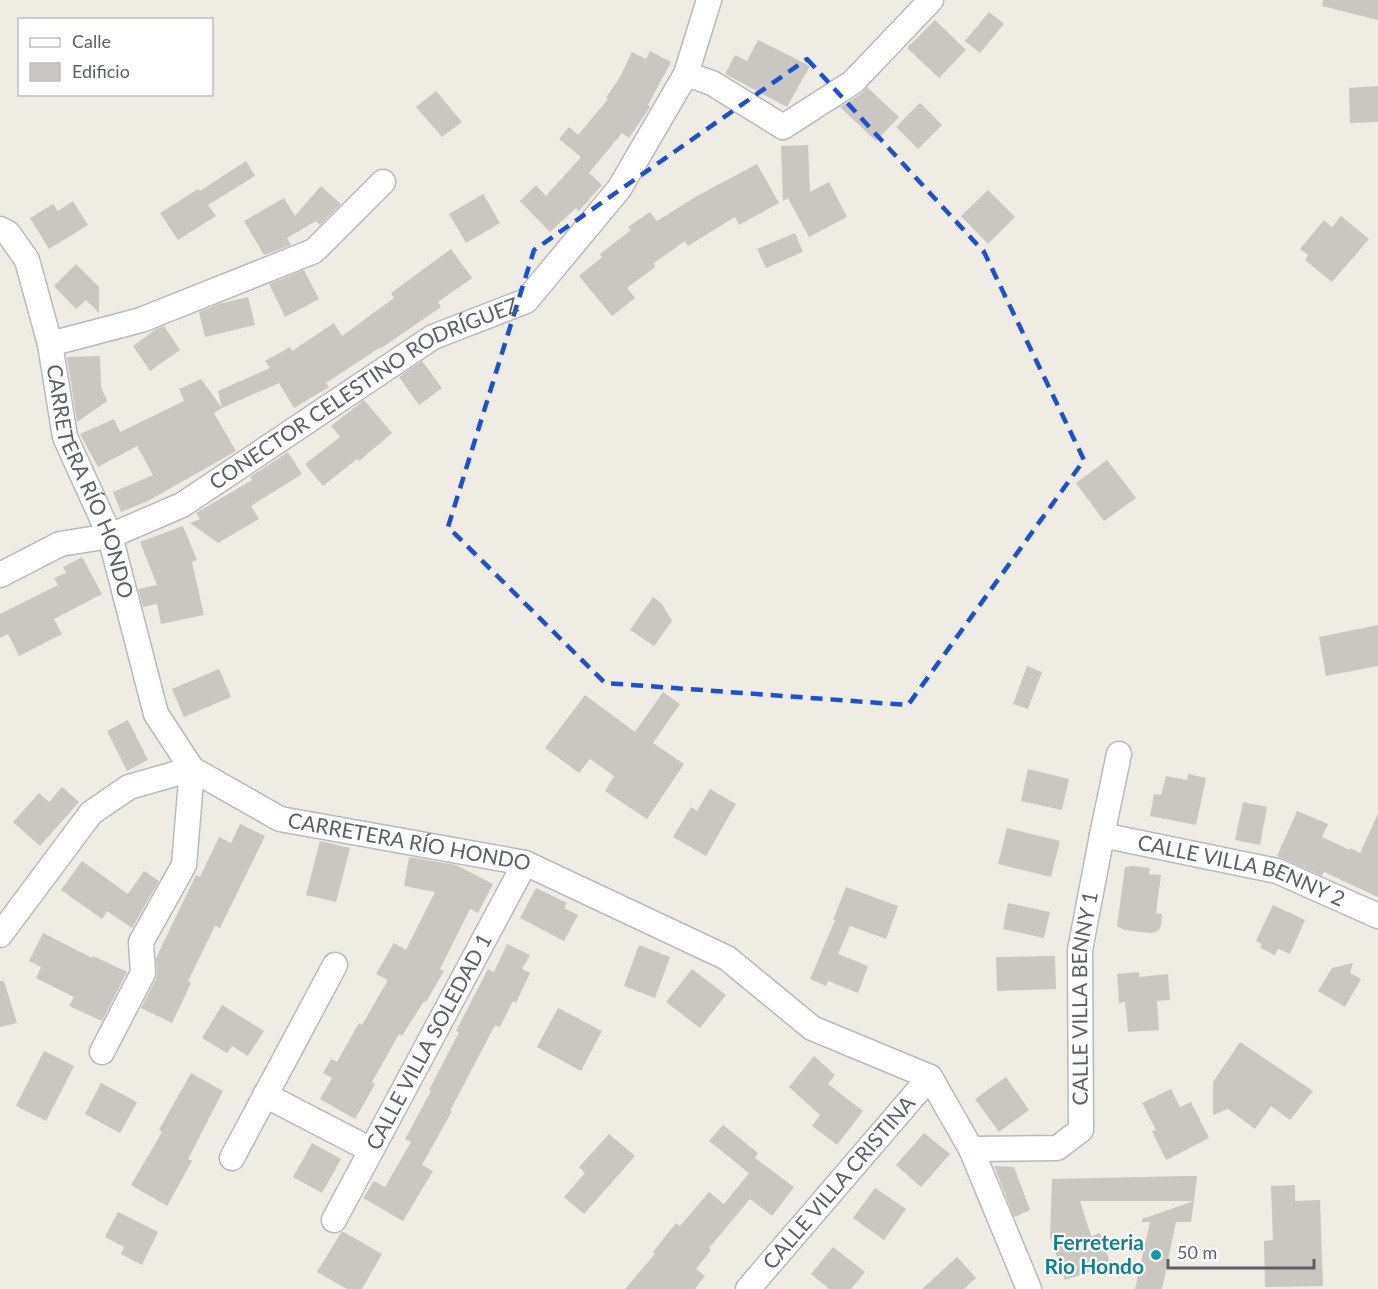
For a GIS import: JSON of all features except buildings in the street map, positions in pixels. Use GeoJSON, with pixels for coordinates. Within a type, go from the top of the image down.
{"type":"FeatureCollection","features":[{"type":"Feature","properties":{"kind":"street","name":"CONECTOR CELESTINO RODRÍGUEZ"},"geometry":{"type":"LineString","coordinates":[[0,575],[60,544],[110,536],[182,505],[433,337],[526,301],[620,189],[686,74],[709,0]]}},
{"type":"Feature","properties":{"kind":"street"},"geometry":{"type":"LineString","coordinates":[[686,74],[712,83],[783,127],[853,82],[931,0]]}},
{"type":"Feature","properties":{"kind":"street"},"geometry":{"type":"LineString","coordinates":[[50,344],[141,320],[314,251],[383,182]]}},
{"type":"Feature","properties":{"kind":"street","name":"CARRETERA RÍO HONDO"},"geometry":{"type":"LineString","coordinates":[[0,230],[8,233],[27,260],[50,344],[65,437],[110,536],[156,714],[192,769],[280,819],[525,863],[727,958],[812,1028],[930,1077]]}},
{"type":"Feature","properties":{"kind":"street","name":"CALLE VILLA BENNY 1"},"geometry":{"type":"LineString","coordinates":[[971,1149],[1057,1148],[1082,1130],[1080,950],[1119,754]]}},
{"type":"Feature","properties":{"kind":"street"},"geometry":{"type":"LineString","coordinates":[[0,935],[91,813],[129,787],[192,769],[184,865],[141,942],[143,973],[102,1052]]}},
{"type":"Feature","properties":{"kind":"street","name":"CALLE VILLA BENNY 2"},"geometry":{"type":"LineString","coordinates":[[1102,834],[1277,871],[1378,916]]}},
{"type":"Feature","properties":{"kind":"street","name":"CALLE VILLA SOLEDAD 1"},"geometry":{"type":"LineString","coordinates":[[334,1220],[525,863]]}},
{"type":"Feature","properties":{"kind":"street"},"geometry":{"type":"LineString","coordinates":[[232,1158],[335,965]]}},
{"type":"Feature","properties":{"kind":"street"},"geometry":{"type":"LineString","coordinates":[[930,1077],[971,1149],[1029,1289]]}},
{"type":"Feature","properties":{"kind":"street","name":"CALLE VILLA CRISTINA"},"geometry":{"type":"LineString","coordinates":[[748,1289],[930,1077]]}},
{"type":"Feature","properties":{"kind":"street"},"geometry":{"type":"LineString","coordinates":[[266,1095],[371,1150]]}},
{"type":"Feature","properties":{"kind":"highlighted area"},"geometry":{"type":"Polygon","coordinates":[[[807,59],[984,252],[1084,460],[908,705],[605,683],[448,527],[534,250],[807,59]]]}},
{"type":"Feature","properties":{"kind":"place","name":"Ferreteria Rio Hondo"},"geometry":{"type":"Point","coordinates":[1156,1255]}}]}
